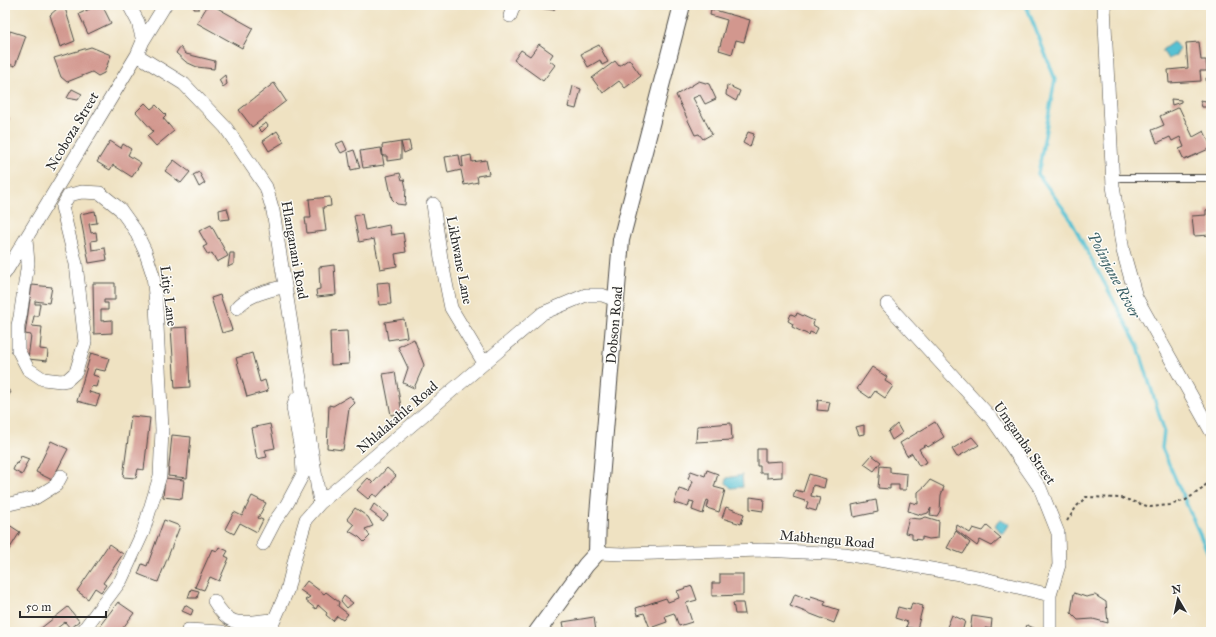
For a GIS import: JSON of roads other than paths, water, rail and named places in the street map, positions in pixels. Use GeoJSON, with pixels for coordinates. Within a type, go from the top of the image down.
{"type":"FeatureCollection","features":[{"type":"Feature","properties":{"kind":"street"},"geometry":{"type":"LineString","coordinates":[[129,5],[138,22],[143,41]]}},
{"type":"Feature","properties":{"kind":"street","name":"Ncoboza Street"},"geometry":{"type":"LineString","coordinates":[[5,274],[137,55],[143,41],[165,5]]}},
{"type":"Feature","properties":{"kind":"street","name":"Dobson Road"},"geometry":{"type":"LineString","coordinates":[[597,553],[598,515],[621,240],[682,5]]}},
{"type":"Feature","properties":{"kind":"street"},"geometry":{"type":"LineString","coordinates":[[1104,5],[1113,178],[1123,251],[1136,297],[1211,430]]}},
{"type":"Feature","properties":{"kind":"street","name":"Hlanganani Road"},"geometry":{"type":"LineString","coordinates":[[137,55],[184,84],[226,128],[266,187],[274,211],[320,503]]}},
{"type":"Feature","properties":{"kind":"street","name":"Litje Lane"},"geometry":{"type":"LineString","coordinates":[[26,239],[28,263],[18,325],[18,350],[28,369],[43,379],[61,381],[67,380],[76,372],[85,342],[76,264],[62,207],[69,196],[82,192],[100,193],[120,209],[135,230],[145,251],[152,275],[156,304],[162,430],[160,476],[143,532],[122,580],[82,632]]}},
{"type":"Feature","properties":{"kind":"street","name":"Likhwane Lane"},"geometry":{"type":"LineString","coordinates":[[433,204],[441,258],[451,308],[484,363]]}},
{"type":"Feature","properties":{"kind":"street"},"geometry":{"type":"LineString","coordinates":[[237,308],[242,302],[253,296],[285,286]]}},
{"type":"Feature","properties":{"kind":"street","name":"Nhlalakahle Road"},"geometry":{"type":"LineString","coordinates":[[271,626],[287,591],[296,550],[306,519],[320,503],[544,313],[586,295],[602,295],[616,300]]}},
{"type":"Feature","properties":{"kind":"street","name":"Umgamba Street"},"geometry":{"type":"LineString","coordinates":[[887,304],[993,420],[1040,488],[1058,533],[1060,565],[1050,595],[1049,632]]}},
{"type":"Feature","properties":{"kind":"street"},"geometry":{"type":"LineString","coordinates":[[263,544],[303,474],[302,455],[293,408],[296,399],[303,394]]}},
{"type":"Feature","properties":{"kind":"street"},"geometry":{"type":"LineString","coordinates":[[5,506],[35,498],[56,485],[60,476]]}},
{"type":"Feature","properties":{"kind":"street","name":"Mabhengu Road"},"geometry":{"type":"LineString","coordinates":[[597,553],[623,554],[762,550],[845,554],[977,577],[1050,595]]}},
{"type":"Feature","properties":{"kind":"street"},"geometry":{"type":"LineString","coordinates":[[537,632],[586,565],[597,553]]}},
{"type":"Feature","properties":{"kind":"street"},"geometry":{"type":"LineString","coordinates":[[214,601],[219,610],[230,621],[271,626]]}},
{"type":"Feature","properties":{"kind":"street"},"geometry":{"type":"LineString","coordinates":[[188,630],[222,632]]}},
{"type":"Feature","properties":{"kind":"lane"},"geometry":{"type":"LineString","coordinates":[[1113,178],[1211,178]]}},
{"type":"Feature","properties":{"kind":"water"},"geometry":{"type":"Polygon","coordinates":[[[1173,42],[1180,48],[1175,56],[1168,59],[1162,50],[1173,42]]]}},
{"type":"Feature","properties":{"kind":"water"},"geometry":{"type":"Polygon","coordinates":[[[742,475],[743,487],[731,488],[726,483],[727,478],[742,475]]]}},
{"type":"Feature","properties":{"kind":"water"},"geometry":{"type":"Polygon","coordinates":[[[1000,520],[1010,524],[1002,534],[995,525],[1000,520]]]}},
{"type":"Feature","properties":{"kind":"waterway","name":"Polinjane River"},"geometry":{"type":"LineString","coordinates":[[1026,5],[1055,79],[1038,174],[1068,215],[1138,346],[1164,430],[1162,448],[1211,560]]}}]}
